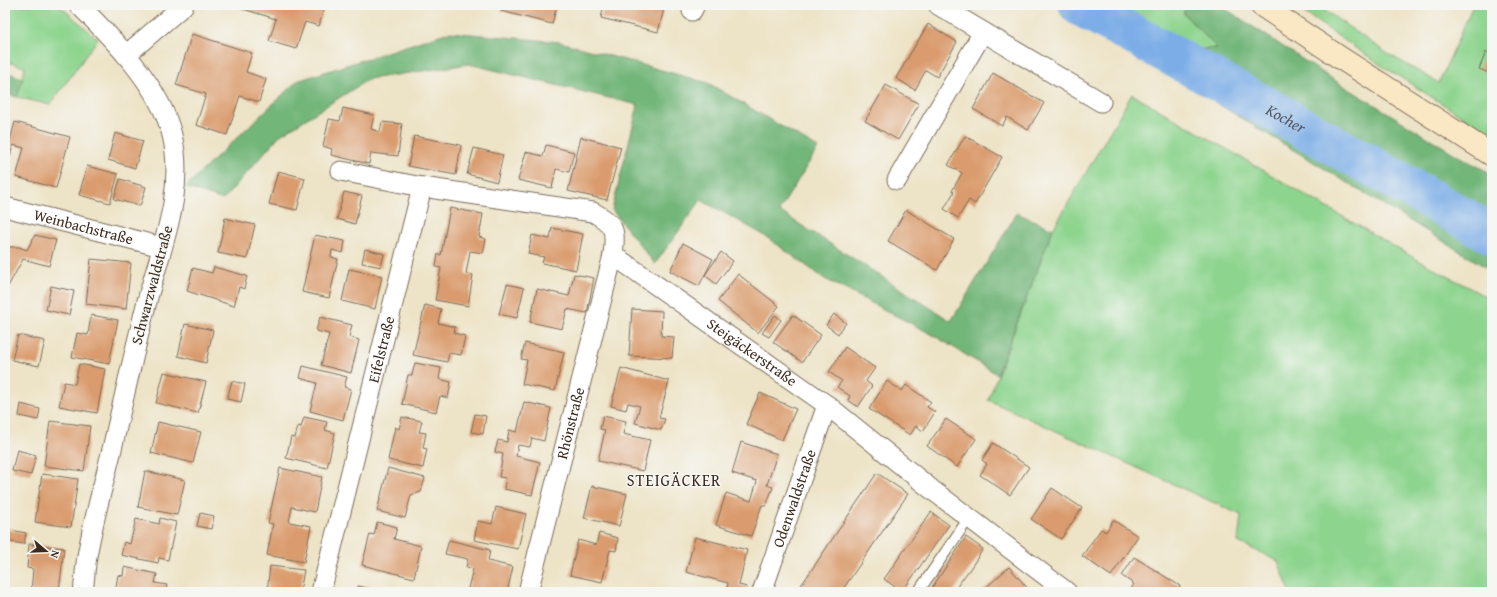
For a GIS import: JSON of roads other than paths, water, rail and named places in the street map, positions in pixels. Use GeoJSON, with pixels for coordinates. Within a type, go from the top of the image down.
{"type":"FeatureCollection","features":[{"type":"Feature","properties":{"kind":"main road"},"geometry":{"type":"LineString","coordinates":[[1261,5],[1339,57],[1492,154]]}},
{"type":"Feature","properties":{"kind":"street","name":"Schwarzwaldstraße"},"geometry":{"type":"LineString","coordinates":[[79,5],[126,55],[156,97],[165,114],[172,134],[175,148],[177,179],[173,207],[146,303],[90,540],[83,592]]}},
{"type":"Feature","properties":{"kind":"street"},"geometry":{"type":"LineString","coordinates":[[126,55],[184,5]]}},
{"type":"Feature","properties":{"kind":"street"},"geometry":{"type":"LineString","coordinates":[[938,5],[1101,102]]}},
{"type":"Feature","properties":{"kind":"street"},"geometry":{"type":"LineString","coordinates":[[897,180],[983,32]]}},
{"type":"Feature","properties":{"kind":"street"},"geometry":{"type":"LineString","coordinates":[[341,171],[422,187],[593,212],[609,222],[615,237],[613,255]]}},
{"type":"Feature","properties":{"kind":"street","name":"Eifelstraße"},"geometry":{"type":"LineString","coordinates":[[321,592],[422,187]]}},
{"type":"Feature","properties":{"kind":"street","name":"Weinbachstraße"},"geometry":{"type":"LineString","coordinates":[[5,207],[162,247]]}},
{"type":"Feature","properties":{"kind":"street","name":"Steigäckerstraße"},"geometry":{"type":"LineString","coordinates":[[613,255],[827,405],[969,518],[1067,592]]}},
{"type":"Feature","properties":{"kind":"street","name":"Rhönstraße"},"geometry":{"type":"LineString","coordinates":[[528,592],[613,255]]}},
{"type":"Feature","properties":{"kind":"street","name":"Odenwaldstraße"},"geometry":{"type":"LineString","coordinates":[[762,592],[827,405]]}},
{"type":"Feature","properties":{"kind":"lane"},"geometry":{"type":"LineString","coordinates":[[918,592],[969,518]]}},
{"type":"Feature","properties":{"kind":"waterway","name":"Kocher"},"geometry":{"type":"LineString","coordinates":[[1079,5],[1286,118],[1492,234]]}},
{"type":"Feature","properties":{"kind":"district","name":"STEIGÄCKER"},"geometry":{"type":"Point","coordinates":[674,480]}}]}
